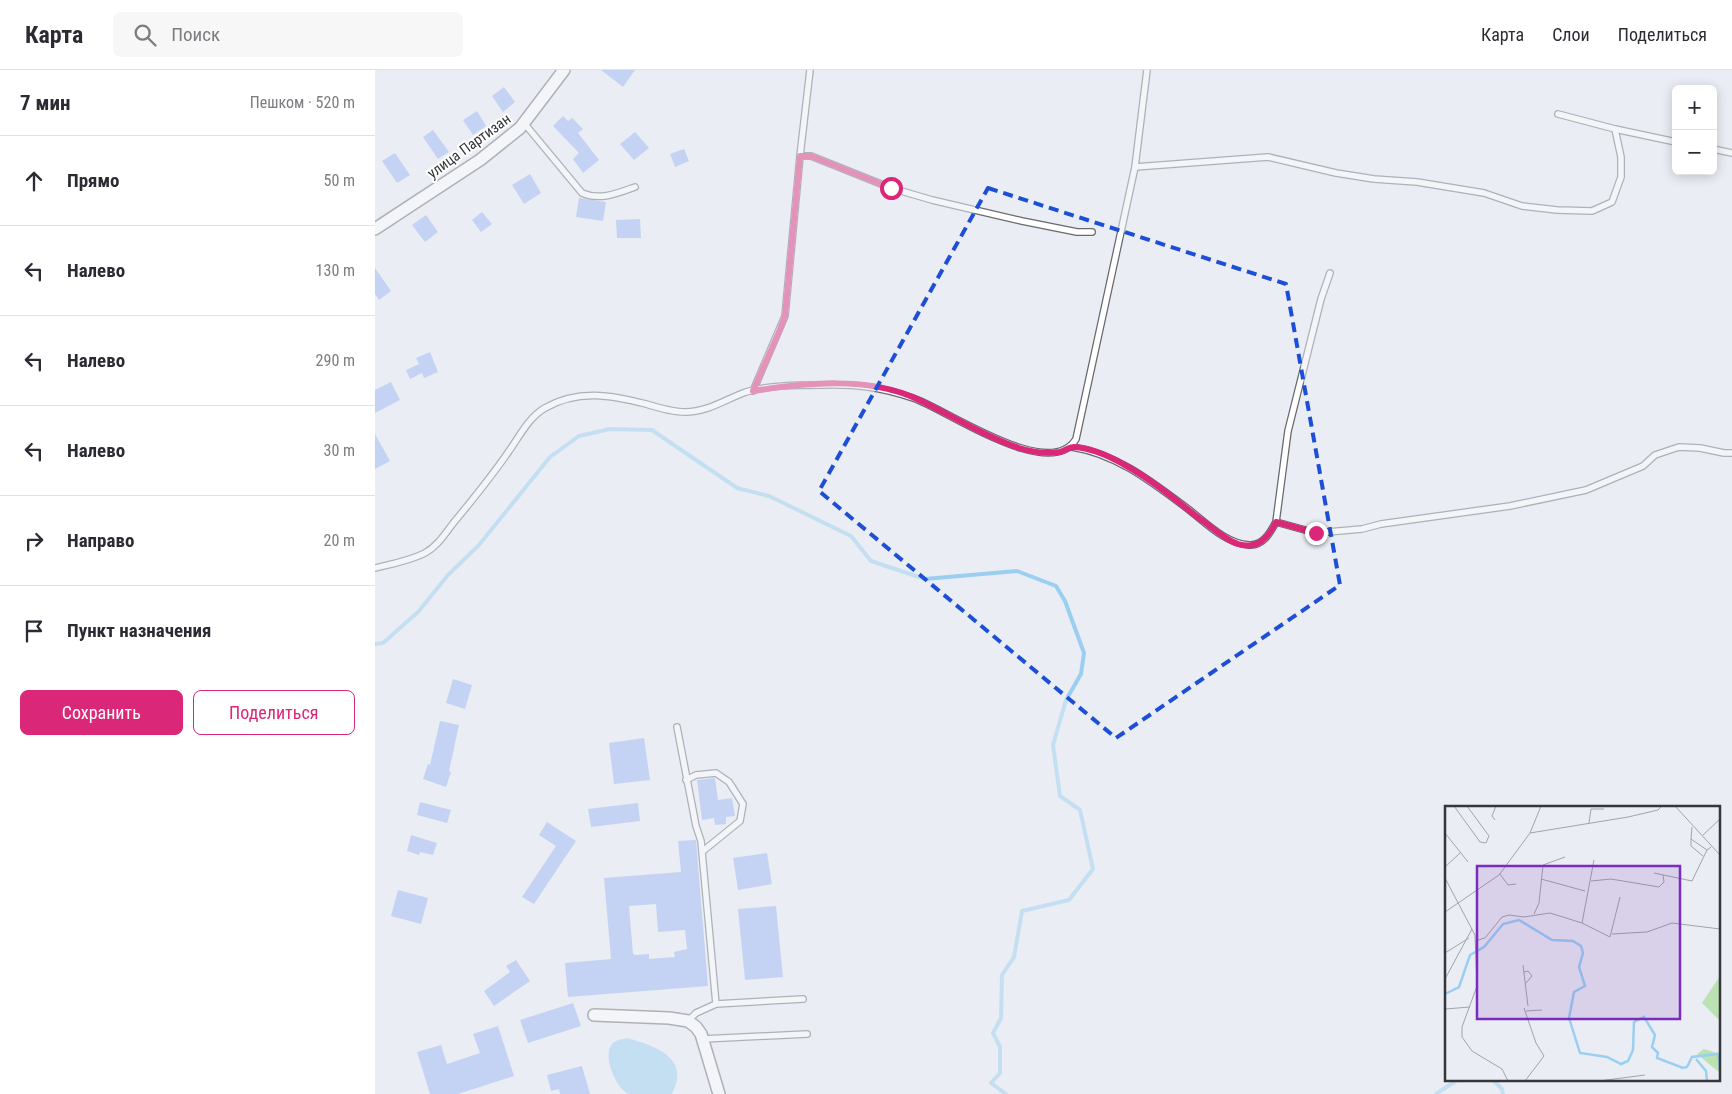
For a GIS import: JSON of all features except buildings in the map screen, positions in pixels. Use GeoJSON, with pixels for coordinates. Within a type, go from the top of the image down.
{"type":"FeatureCollection","features":[{"type":"Feature","properties":{"kind":"street","name":"улица Партизан"},"geometry":{"type":"LineString","coordinates":[[375,230],[480,160],[520,128],[564,70]]}},
{"type":"Feature","properties":{"kind":"street"},"geometry":{"type":"LineString","coordinates":[[594,1015],[669,1018],[688,1021],[696,1027],[703,1039],[719,1094]]}},
{"type":"Feature","properties":{"kind":"lane"},"geometry":{"type":"LineString","coordinates":[[753,391],[785,316],[810,70]]}},
{"type":"Feature","properties":{"kind":"lane"},"geometry":{"type":"LineString","coordinates":[[375,568],[412,559],[427,552],[437,543],[485,486],[526,426],[543,409],[563,400],[588,395],[609,395],[667,410],[685,412],[712,407],[753,391],[780,387],[859,384],[915,398],[977,430],[1019,447],[1036,452],[1049,453],[1063,452],[1071,447],[1076,439],[1135,167],[1147,70]]}},
{"type":"Feature","properties":{"kind":"lane"},"geometry":{"type":"LineString","coordinates":[[1558,114],[1672,141]]}},
{"type":"Feature","properties":{"kind":"lane"},"geometry":{"type":"LineString","coordinates":[[524,123],[582,194],[588,196],[612,195],[635,187]]}},
{"type":"Feature","properties":{"kind":"lane"},"geometry":{"type":"LineString","coordinates":[[1135,167],[1269,157],[1336,173],[1374,179],[1417,182],[1484,193],[1522,206],[1592,212],[1612,202],[1621,177],[1621,157],[1615,129]]}},
{"type":"Feature","properties":{"kind":"lane"},"geometry":{"type":"LineString","coordinates":[[1717,150],[1732,153]]}},
{"type":"Feature","properties":{"kind":"lane"},"geometry":{"type":"LineString","coordinates":[[800,156],[811,156],[891,188],[932,200],[1022,221],[1077,232],[1092,232]]}},
{"type":"Feature","properties":{"kind":"lane"},"geometry":{"type":"LineString","coordinates":[[1071,447],[1090,450],[1124,464],[1160,488],[1224,537],[1239,544],[1259,544],[1269,536],[1276,522],[1288,431],[1321,299],[1330,272]]}},
{"type":"Feature","properties":{"kind":"lane"},"geometry":{"type":"LineString","coordinates":[[1276,522],[1316,533],[1361,529],[1381,524],[1510,506],[1586,490],[1643,466],[1655,455],[1679,447],[1732,453]]}},
{"type":"Feature","properties":{"kind":"lane"},"geometry":{"type":"LineString","coordinates":[[677,727],[686,780],[703,851],[716,1004]]}},
{"type":"Feature","properties":{"kind":"lane"},"geometry":{"type":"LineString","coordinates":[[686,780],[696,776],[716,773],[729,782],[743,804],[740,821],[703,851]]}},
{"type":"Feature","properties":{"kind":"lane"},"geometry":{"type":"LineString","coordinates":[[688,1021],[701,1010],[716,1004],[803,1000]]}},
{"type":"Feature","properties":{"kind":"lane"},"geometry":{"type":"LineString","coordinates":[[703,1039],[807,1034]]}},
{"type":"Feature","properties":{"kind":"highlighted area"},"geometry":{"type":"Polygon","coordinates":[[[988,188],[1286,284],[1340,585],[1116,738],[819,491],[988,188]]]}},
{"type":"Feature","properties":{"kind":"water"},"geometry":{"type":"Polygon","coordinates":[[[627,1038],[659,1050],[674,1063],[677,1071],[677,1082],[672,1094],[629,1094],[619,1085],[609,1063],[610,1048],[618,1040],[627,1038]]]}},
{"type":"Feature","properties":{"kind":"waterway"},"geometry":{"type":"LineString","coordinates":[[375,644],[383,643],[418,612],[448,575],[479,545],[550,457],[579,436],[610,429],[652,430],[737,488],[769,496],[851,536],[871,561],[925,579],[1017,571],[1056,586],[1065,601],[1084,653],[1081,674],[1066,700],[1053,745],[1060,796],[1080,810],[1093,869],[1069,900],[1022,911],[1014,957],[1002,975],[1001,1018],[993,1033],[1000,1047],[1000,1073],[991,1083],[1006,1094]]}},
{"type":"Feature","properties":{"kind":"waterway"},"geometry":{"type":"LineString","coordinates":[[1436,1094],[1454,1082]]}},
{"type":"Feature","properties":{"kind":"waterway"},"geometry":{"type":"LineString","coordinates":[[1495,1082],[1502,1089],[1503,1094]]}},
{"type":"Feature","properties":{"kind":"route"},"geometry":{"type":"LineString","coordinates":[[891,188],[811,156],[800,156],[785,316],[753,391],[820,384],[859,384],[891,391],[915,398],[977,430],[1019,447],[1036,452],[1049,453],[1063,452],[1071,447],[1090,450],[1124,464],[1160,488],[1224,537],[1239,544],[1259,544],[1269,536],[1276,522],[1316,533]]}}]}
